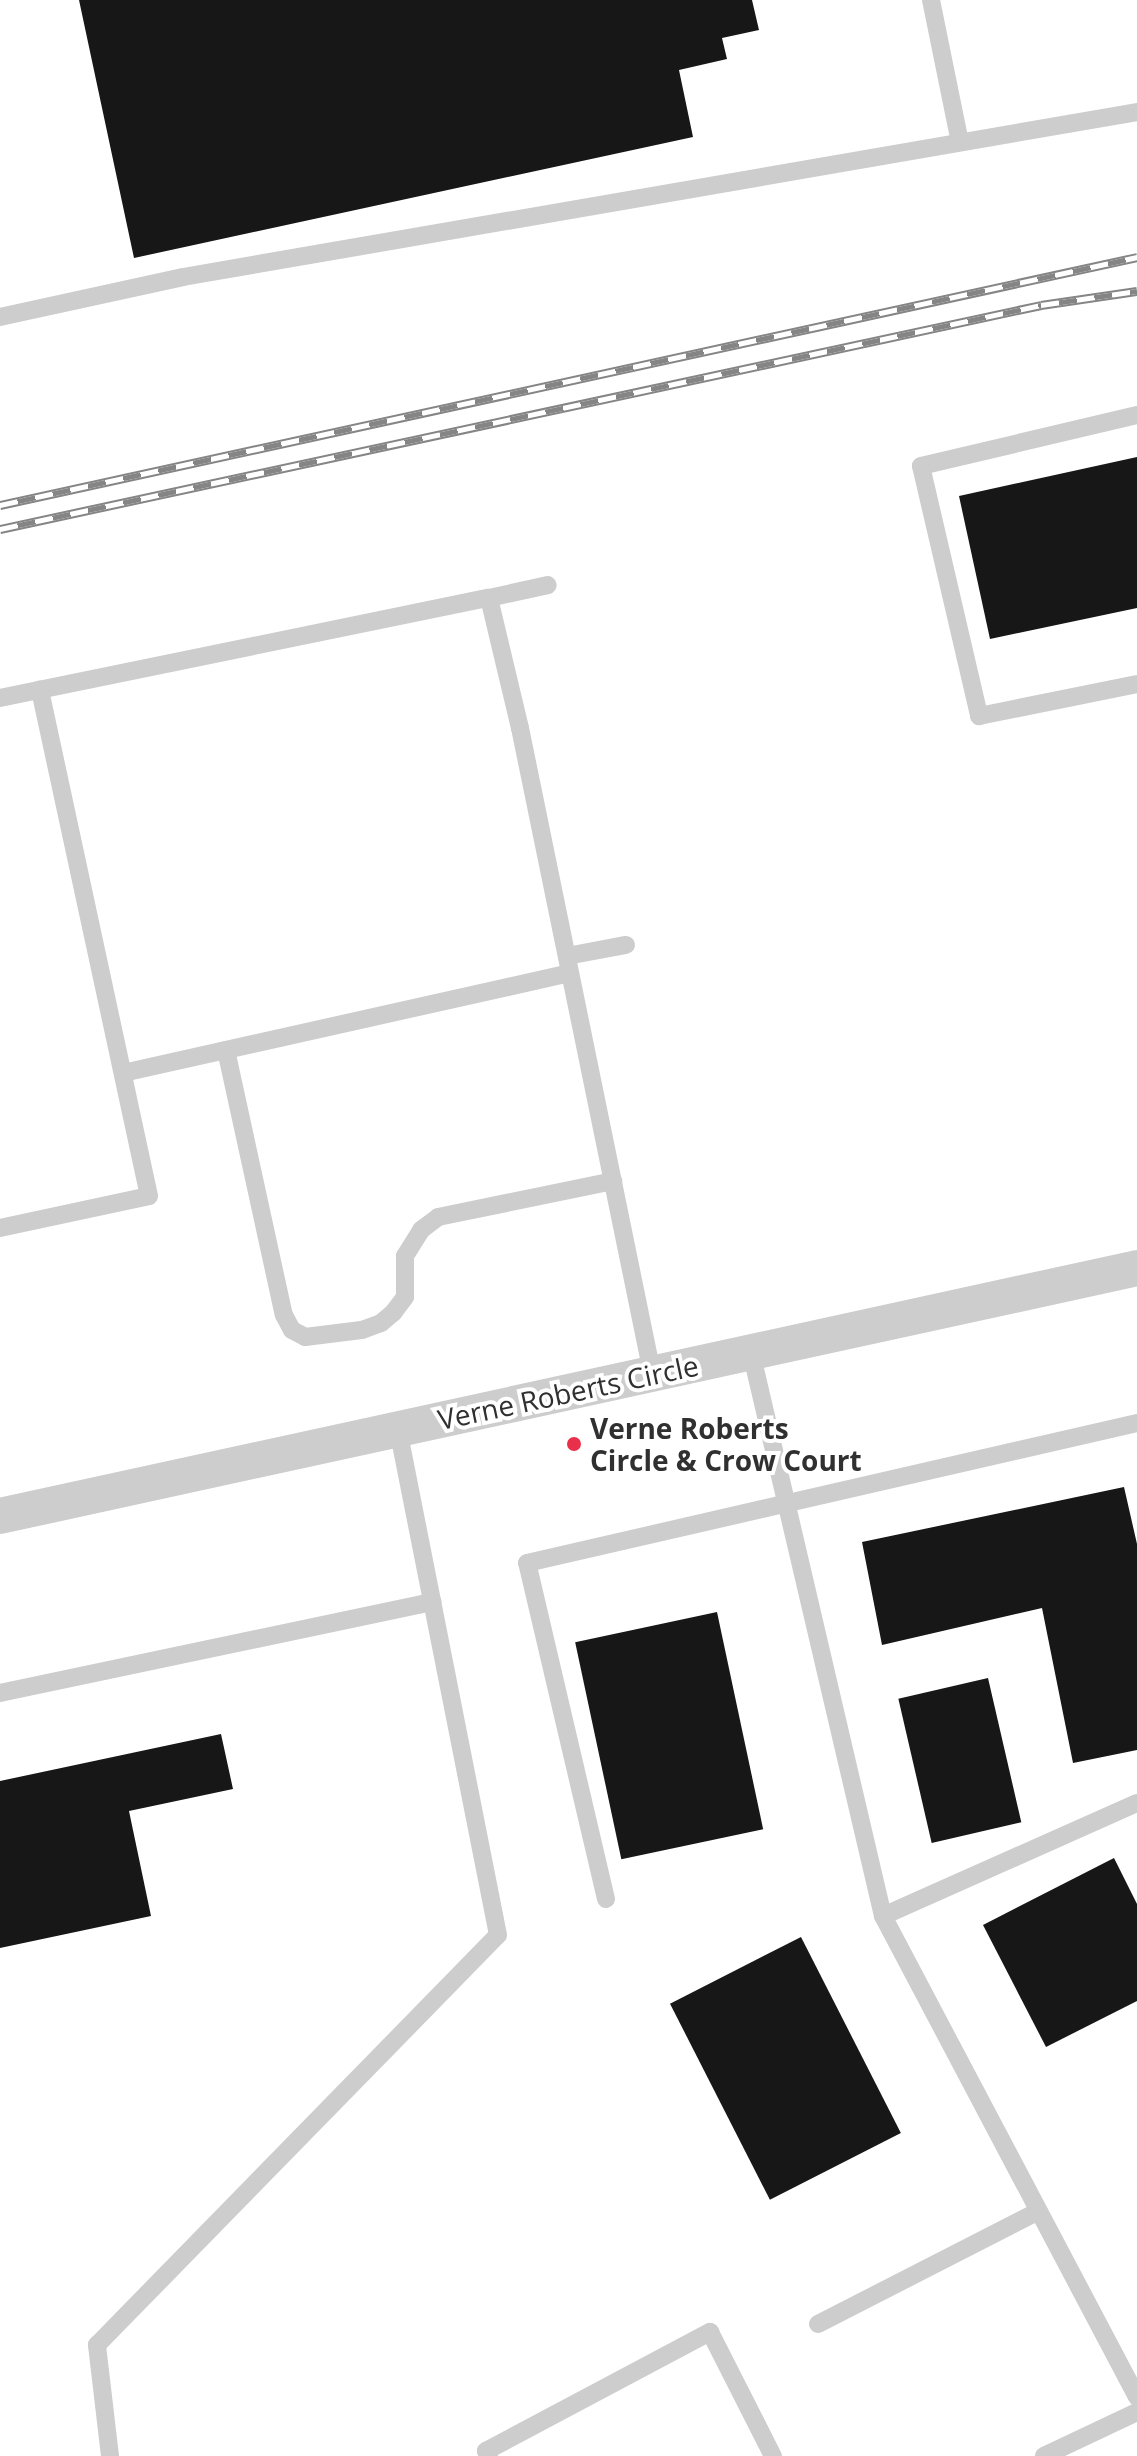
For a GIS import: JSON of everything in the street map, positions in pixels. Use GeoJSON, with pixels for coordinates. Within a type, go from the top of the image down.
{"type":"FeatureCollection","features":[{"type":"Feature","properties":{"kind":"street","name":"Verne Roberts Circle"},"geometry":{"type":"LineString","coordinates":[[0,1516],[1137,1268]]}},
{"type":"Feature","properties":{"kind":"lane"},"geometry":{"type":"LineString","coordinates":[[931,0],[960,142]]}},
{"type":"Feature","properties":{"kind":"lane"},"geometry":{"type":"LineString","coordinates":[[0,317],[183,277],[1137,112]]}},
{"type":"Feature","properties":{"kind":"lane"},"geometry":{"type":"LineString","coordinates":[[1137,415],[921,466],[979,716],[1137,684]]}},
{"type":"Feature","properties":{"kind":"lane"},"geometry":{"type":"LineString","coordinates":[[0,698],[548,585]]}},
{"type":"Feature","properties":{"kind":"lane"},"geometry":{"type":"LineString","coordinates":[[489,598],[569,965],[652,1373]]}},
{"type":"Feature","properties":{"kind":"lane"},"geometry":{"type":"LineString","coordinates":[[0,1228],[149,1196],[40,690]]}},
{"type":"Feature","properties":{"kind":"lane"},"geometry":{"type":"LineString","coordinates":[[123,1073],[569,965],[626,945]]}},
{"type":"Feature","properties":{"kind":"lane"},"geometry":{"type":"LineString","coordinates":[[226,1050],[284,1315],[292,1330],[305,1337],[362,1330],[381,1323],[393,1313],[405,1297],[405,1256],[421,1230],[438,1217],[613,1181]]}},
{"type":"Feature","properties":{"kind":"lane"},"geometry":{"type":"LineString","coordinates":[[751,1352],[883,1916],[1137,2397]]}},
{"type":"Feature","properties":{"kind":"lane"},"geometry":{"type":"LineString","coordinates":[[606,1899],[527,1563],[1137,1423]]}},
{"type":"Feature","properties":{"kind":"lane"},"geometry":{"type":"LineString","coordinates":[[110,2456],[97,2345],[498,1935],[398,1429]]}},
{"type":"Feature","properties":{"kind":"lane"},"geometry":{"type":"LineString","coordinates":[[0,1693],[433,1602]]}},
{"type":"Feature","properties":{"kind":"lane"},"geometry":{"type":"LineString","coordinates":[[883,1916],[1137,1803]]}},
{"type":"Feature","properties":{"kind":"lane"},"geometry":{"type":"LineString","coordinates":[[818,2324],[1039,2211]]}},
{"type":"Feature","properties":{"kind":"lane"},"geometry":{"type":"LineString","coordinates":[[489,2456],[486,2451],[710,2332],[773,2456]]}},
{"type":"Feature","properties":{"kind":"lane"},"geometry":{"type":"LineString","coordinates":[[1044,2456],[1137,2412]]}},
{"type":"Feature","properties":{"kind":"building"},"geometry":{"type":"Polygon","coordinates":[[[79,0],[752,0],[759,30],[722,38],[727,59],[679,70],[693,137],[134,258],[79,0]]]}},
{"type":"Feature","properties":{"kind":"building"},"geometry":{"type":"Polygon","coordinates":[[[1137,457],[1137,608],[990,639],[959,496],[1137,457]]]}},
{"type":"Feature","properties":{"kind":"building"},"geometry":{"type":"Polygon","coordinates":[[[1124,1487],[1137,1544],[1137,1750],[1073,1763],[1042,1608],[882,1645],[862,1542],[1124,1487]]]}},
{"type":"Feature","properties":{"kind":"building"},"geometry":{"type":"Polygon","coordinates":[[[717,1612],[763,1829],[621,1859],[575,1642],[717,1612]]]}},
{"type":"Feature","properties":{"kind":"building"},"geometry":{"type":"Polygon","coordinates":[[[988,1678],[1021,1822],[932,1843],[898,1699],[988,1678]]]}},
{"type":"Feature","properties":{"kind":"building"},"geometry":{"type":"Polygon","coordinates":[[[221,1734],[233,1789],[129,1811],[151,1916],[0,1948],[0,1781],[221,1734]]]}},
{"type":"Feature","properties":{"kind":"building"},"geometry":{"type":"Polygon","coordinates":[[[1114,1858],[1137,1904],[1137,2001],[1046,2047],[983,1925],[1114,1858]]]}},
{"type":"Feature","properties":{"kind":"building"},"geometry":{"type":"Polygon","coordinates":[[[801,1937],[901,2133],[770,2200],[670,2004],[801,1937]]]}},
{"type":"Feature","properties":{"kind":"railway"},"geometry":{"type":"LineString","coordinates":[[0,505],[1137,257]]}},
{"type":"Feature","properties":{"kind":"railway"},"geometry":{"type":"LineString","coordinates":[[0,529],[1041,305],[1137,291]]}},
{"type":"Feature","properties":{"kind":"place","name":"Verne Roberts Circle & Crow Court"},"geometry":{"type":"Point","coordinates":[574,1444]}}]}
